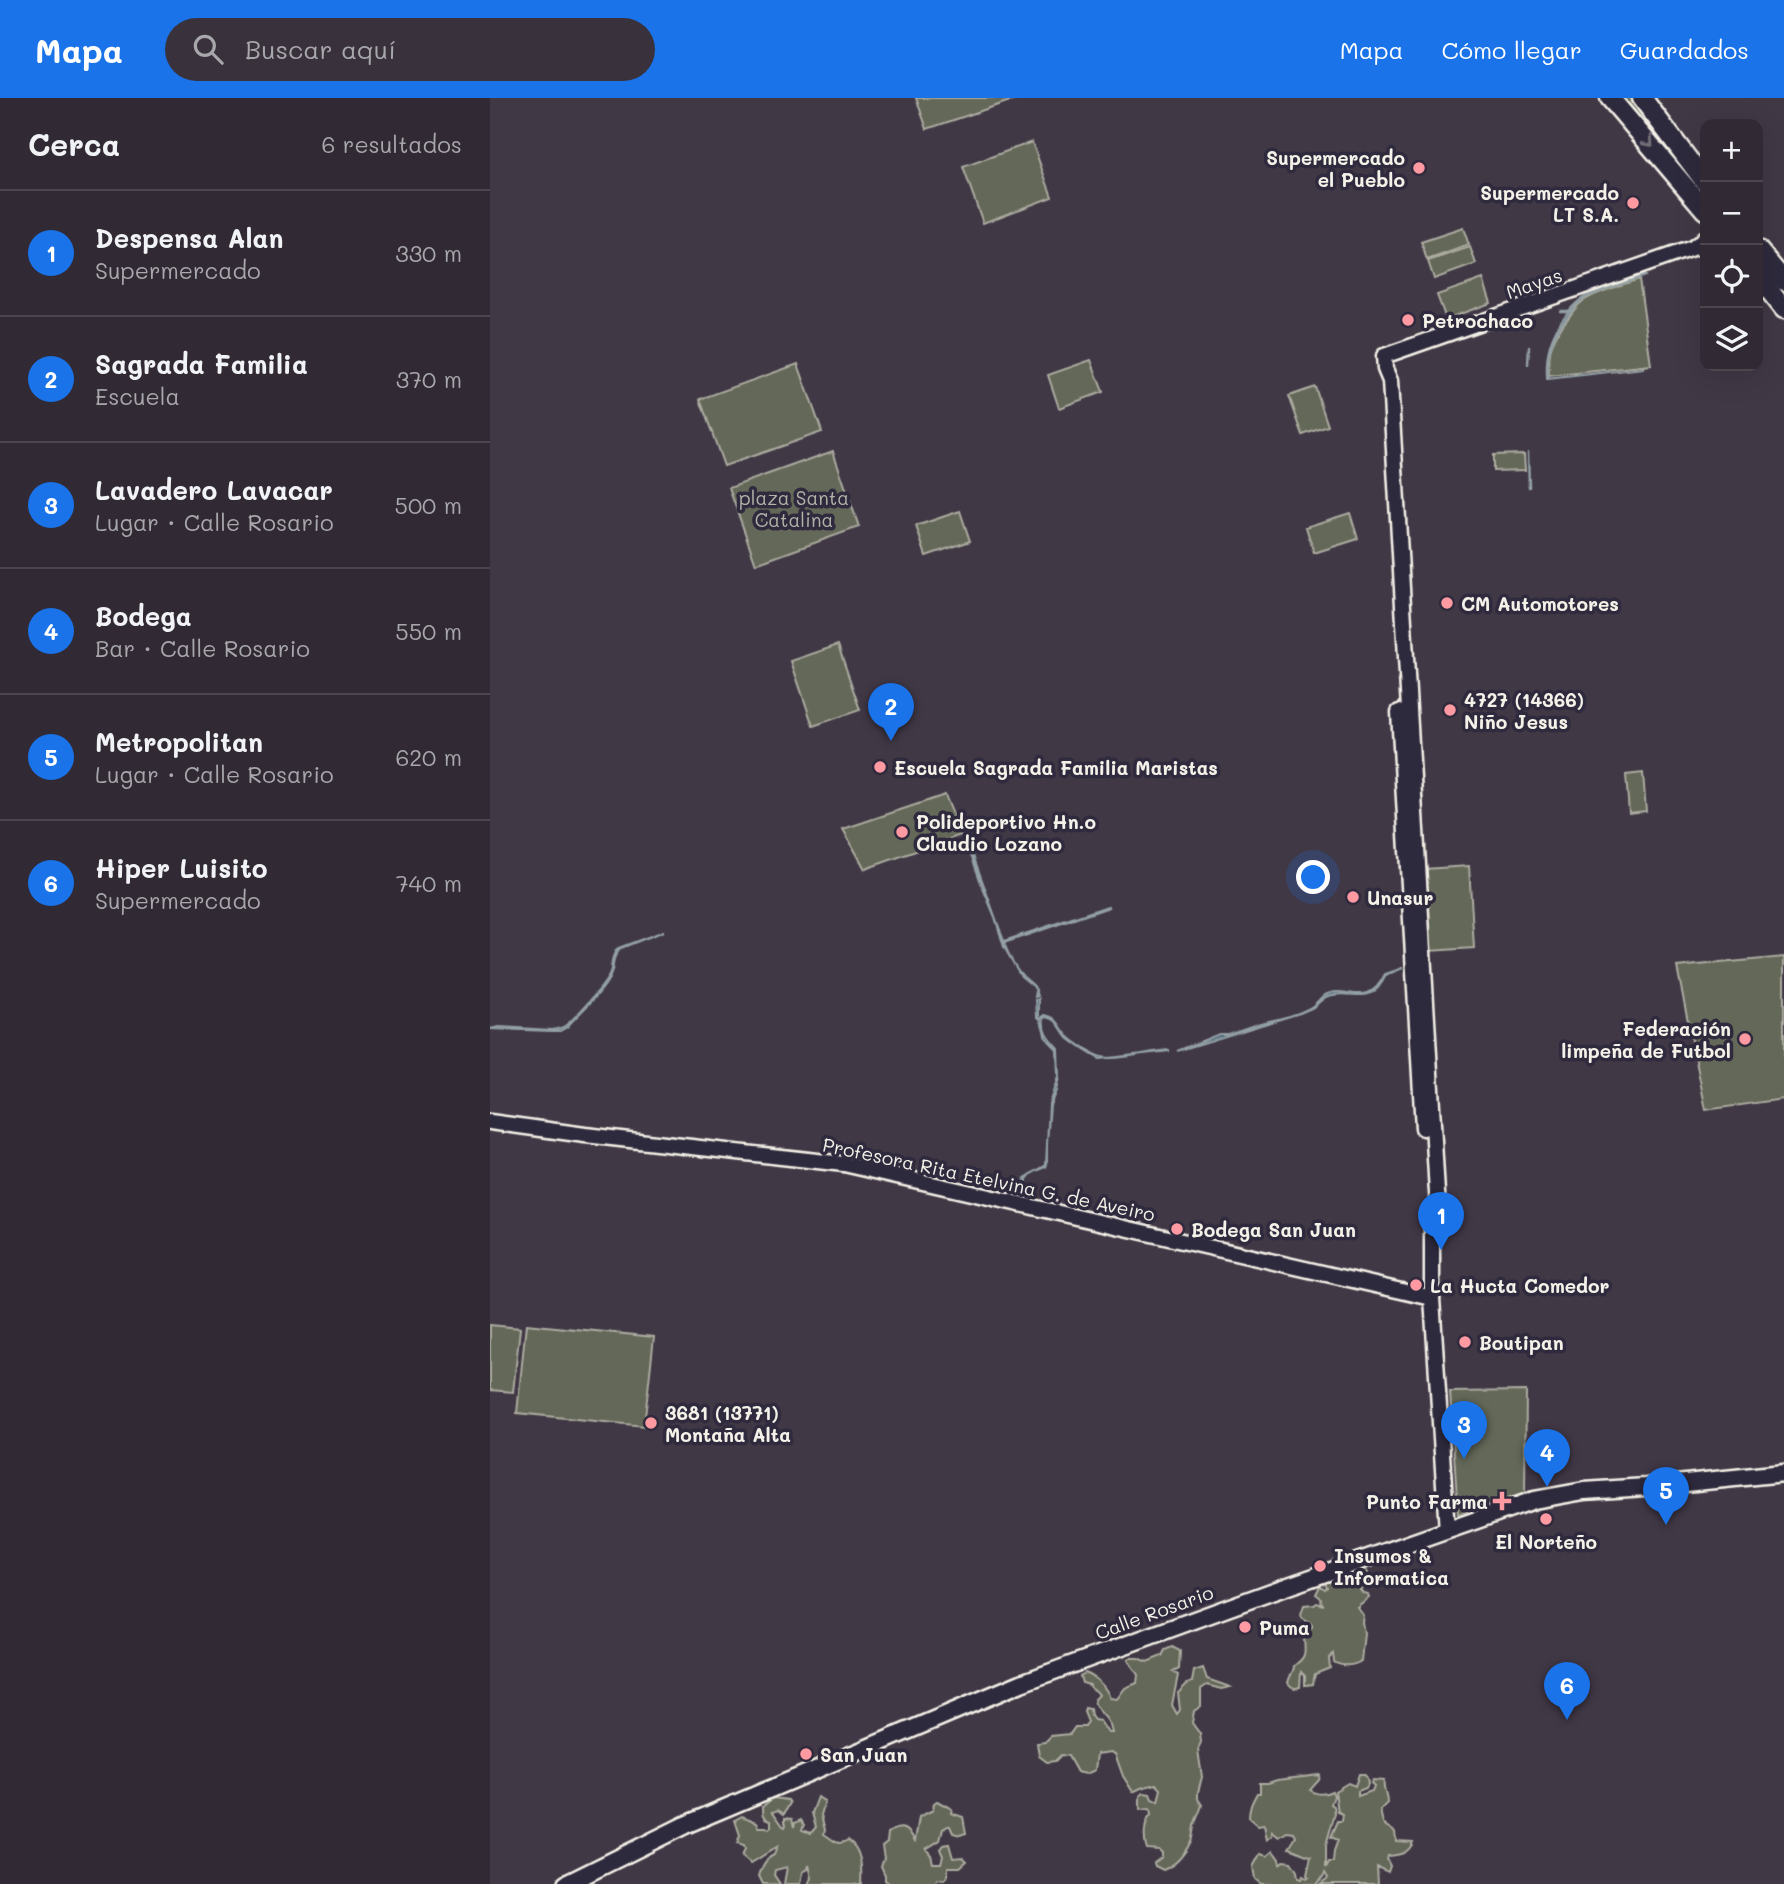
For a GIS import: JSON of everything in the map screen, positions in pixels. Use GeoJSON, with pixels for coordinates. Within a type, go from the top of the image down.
{"type":"FeatureCollection","features":[{"type":"Feature","properties":{"kind":"highway"},"geometry":{"type":"LineString","coordinates":[[1611,98],[1700,189]]}},
{"type":"Feature","properties":{"kind":"highway"},"geometry":{"type":"LineString","coordinates":[[1642,98],[1700,187]]}},
{"type":"Feature","properties":{"kind":"highway"},"geometry":{"type":"LineString","coordinates":[[1763,260],[1784,309]]}},
{"type":"Feature","properties":{"kind":"main road","name":"Calle Rosario"},"geometry":{"type":"LineString","coordinates":[[566,1884],[685,1825],[1021,1683],[1534,1500],[1564,1494],[1784,1473]]}},
{"type":"Feature","properties":{"kind":"street","name":"Mayas"},"geometry":{"type":"LineString","coordinates":[[1433,1298],[1431,1224],[1437,1217],[1438,1210],[1390,381],[1384,363],[1701,245]]}},
{"type":"Feature","properties":{"kind":"street"},"geometry":{"type":"LineString","coordinates":[[1771,276],[1768,283],[1784,302]]}},
{"type":"Feature","properties":{"kind":"street","name":"Profesora Rita Etelvina G. de Aveiro"},"geometry":{"type":"LineString","coordinates":[[490,1122],[844,1164],[1433,1298]]}},
{"type":"Feature","properties":{"kind":"street"},"geometry":{"type":"LineString","coordinates":[[1433,1298],[1447,1531]]}},
{"type":"Feature","properties":{"kind":"green space"},"geometry":{"type":"Polygon","coordinates":[[[916,98],[1019,98],[927,129],[916,98]]]}},
{"type":"Feature","properties":{"kind":"green space"},"geometry":{"type":"Polygon","coordinates":[[[1617,98],[1634,98],[1700,191],[1617,98]]]}},
{"type":"Feature","properties":{"kind":"green space"},"geometry":{"type":"Polygon","coordinates":[[[1032,142],[1052,197],[983,223],[963,167],[1032,142]]]}},
{"type":"Feature","properties":{"kind":"green space"},"geometry":{"type":"Polygon","coordinates":[[[1463,228],[1469,245],[1427,260],[1421,242],[1463,228]]]}},
{"type":"Feature","properties":{"kind":"green space"},"geometry":{"type":"Polygon","coordinates":[[[1470,247],[1476,264],[1434,279],[1428,261],[1470,247]]]}},
{"type":"Feature","properties":{"kind":"green space"},"geometry":{"type":"Polygon","coordinates":[[[1483,279],[1491,303],[1446,319],[1437,295],[1483,279]]]}},
{"type":"Feature","properties":{"kind":"green space"},"geometry":{"type":"Polygon","coordinates":[[[1639,279],[1651,365],[1549,376],[1552,344],[1577,306],[1594,295],[1639,279]]]}},
{"type":"Feature","properties":{"kind":"green space"},"geometry":{"type":"Polygon","coordinates":[[[1091,360],[1103,392],[1059,408],[1048,375],[1091,360]]]}},
{"type":"Feature","properties":{"kind":"green space"},"geometry":{"type":"Polygon","coordinates":[[[798,364],[822,432],[724,466],[700,399],[798,364]]]}},
{"type":"Feature","properties":{"kind":"green space"},"geometry":{"type":"Polygon","coordinates":[[[1315,387],[1328,426],[1303,435],[1289,396],[1315,387]]]}},
{"type":"Feature","properties":{"kind":"green space","name":"plaza Santa Catalina"},"geometry":{"type":"Polygon","coordinates":[[[833,451],[859,527],[756,564],[729,488],[833,451]]]}},
{"type":"Feature","properties":{"kind":"green space"},"geometry":{"type":"Polygon","coordinates":[[[1524,454],[1525,470],[1493,471],[1493,455],[1524,454]]]}},
{"type":"Feature","properties":{"kind":"green space"},"geometry":{"type":"Polygon","coordinates":[[[960,511],[970,541],[926,556],[916,526],[960,511]]]}},
{"type":"Feature","properties":{"kind":"green space"},"geometry":{"type":"Polygon","coordinates":[[[1350,513],[1358,539],[1314,553],[1306,527],[1350,513]]]}},
{"type":"Feature","properties":{"kind":"green space"},"geometry":{"type":"Polygon","coordinates":[[[838,645],[860,710],[813,726],[791,661],[838,645]]]}},
{"type":"Feature","properties":{"kind":"green space"},"geometry":{"type":"Polygon","coordinates":[[[1643,773],[1646,811],[1629,813],[1626,775],[1643,773]]]}},
{"type":"Feature","properties":{"kind":"green space","name":"Polideportivo Hn.o Claudio Lozano"},"geometry":{"type":"Polygon","coordinates":[[[945,795],[961,835],[865,869],[843,829],[945,795]]]}},
{"type":"Feature","properties":{"kind":"green space"},"geometry":{"type":"Polygon","coordinates":[[[1469,866],[1474,948],[1429,951],[1424,869],[1469,866]]]}},
{"type":"Feature","properties":{"kind":"green space"},"geometry":{"type":"Polygon","coordinates":[[[1784,957],[1784,1099],[1706,1110],[1677,967],[1784,957]]]}},
{"type":"Feature","properties":{"kind":"green space"},"geometry":{"type":"Polygon","coordinates":[[[526,1324],[654,1337],[644,1426],[517,1413],[526,1324]]]}},
{"type":"Feature","properties":{"kind":"green space"},"geometry":{"type":"Polygon","coordinates":[[[490,1325],[520,1328],[513,1392],[490,1390],[490,1325]]]}},
{"type":"Feature","properties":{"kind":"green space"},"geometry":{"type":"Polygon","coordinates":[[[1526,1391],[1525,1494],[1458,1514],[1450,1392],[1526,1391]]]}},
{"type":"Feature","properties":{"kind":"green space"},"geometry":{"type":"Polygon","coordinates":[[[1361,1567],[1368,1573],[1368,1583],[1360,1589],[1369,1597],[1357,1607],[1363,1615],[1361,1661],[1340,1665],[1334,1662],[1333,1654],[1329,1659],[1330,1668],[1315,1674],[1313,1684],[1305,1685],[1305,1676],[1301,1672],[1300,1687],[1292,1687],[1288,1683],[1294,1666],[1303,1657],[1305,1635],[1312,1628],[1312,1625],[1302,1618],[1304,1606],[1317,1603],[1324,1605],[1316,1594],[1320,1586],[1325,1589],[1327,1587],[1324,1581],[1330,1582],[1340,1577],[1345,1582],[1345,1578],[1355,1574],[1361,1567]]]}},
{"type":"Feature","properties":{"kind":"green space"},"geometry":{"type":"Polygon","coordinates":[[[1172,1647],[1180,1651],[1179,1669],[1173,1672],[1178,1675],[1172,1705],[1177,1714],[1180,1710],[1178,1693],[1192,1682],[1194,1671],[1203,1668],[1207,1679],[1230,1687],[1221,1689],[1207,1685],[1201,1689],[1201,1706],[1194,1711],[1192,1723],[1200,1734],[1201,1742],[1198,1750],[1202,1777],[1198,1799],[1202,1805],[1188,1847],[1176,1862],[1163,1870],[1154,1863],[1162,1857],[1162,1853],[1159,1850],[1147,1849],[1146,1845],[1145,1831],[1151,1815],[1150,1809],[1140,1810],[1140,1796],[1144,1793],[1150,1794],[1152,1799],[1158,1802],[1161,1789],[1156,1784],[1133,1792],[1123,1776],[1115,1754],[1111,1752],[1097,1754],[1095,1770],[1086,1774],[1077,1772],[1068,1756],[1061,1755],[1055,1761],[1047,1762],[1039,1756],[1037,1743],[1045,1742],[1051,1736],[1070,1734],[1075,1727],[1085,1727],[1088,1722],[1085,1708],[1090,1709],[1094,1720],[1100,1721],[1108,1733],[1112,1733],[1108,1722],[1095,1705],[1094,1700],[1099,1695],[1090,1685],[1082,1683],[1080,1676],[1085,1673],[1093,1677],[1103,1686],[1110,1698],[1117,1699],[1125,1688],[1137,1683],[1138,1675],[1128,1660],[1130,1658],[1147,1662],[1162,1656],[1165,1650],[1172,1647]]]}},
{"type":"Feature","properties":{"kind":"green space"},"geometry":{"type":"Polygon","coordinates":[[[1359,1774],[1364,1774],[1368,1784],[1366,1788],[1358,1791],[1358,1796],[1372,1791],[1373,1780],[1384,1781],[1387,1803],[1380,1810],[1383,1824],[1395,1832],[1396,1841],[1413,1842],[1406,1851],[1388,1856],[1388,1872],[1377,1867],[1378,1884],[1320,1884],[1328,1878],[1325,1873],[1316,1884],[1261,1884],[1255,1879],[1253,1867],[1260,1854],[1267,1856],[1273,1851],[1280,1864],[1283,1861],[1291,1862],[1301,1879],[1303,1876],[1309,1877],[1307,1875],[1311,1856],[1289,1848],[1296,1837],[1294,1833],[1287,1832],[1279,1837],[1272,1832],[1272,1836],[1267,1840],[1264,1825],[1258,1826],[1249,1818],[1252,1802],[1257,1793],[1260,1793],[1260,1783],[1320,1775],[1310,1790],[1321,1794],[1332,1791],[1334,1796],[1331,1804],[1335,1813],[1326,1845],[1326,1868],[1329,1862],[1333,1862],[1338,1840],[1331,1837],[1338,1821],[1342,1821],[1343,1814],[1338,1812],[1335,1791],[1348,1783],[1355,1786],[1359,1774]]]}},
{"type":"Feature","properties":{"kind":"green space"},"geometry":{"type":"Polygon","coordinates":[[[818,1797],[825,1802],[821,1815],[824,1834],[838,1843],[848,1840],[859,1854],[861,1884],[809,1884],[812,1878],[809,1865],[803,1872],[801,1884],[784,1884],[787,1867],[775,1870],[774,1875],[780,1884],[763,1884],[759,1876],[761,1869],[774,1855],[777,1847],[751,1863],[742,1856],[744,1845],[737,1843],[740,1835],[735,1820],[742,1816],[757,1822],[759,1827],[769,1829],[771,1820],[764,1815],[763,1806],[773,1798],[788,1800],[790,1803],[784,1814],[778,1810],[773,1812],[783,1826],[786,1825],[785,1818],[792,1819],[794,1827],[795,1823],[801,1820],[804,1825],[802,1830],[811,1833],[816,1827],[812,1813],[818,1797]]]}},
{"type":"Feature","properties":{"kind":"green space"},"geometry":{"type":"Polygon","coordinates":[[[937,1801],[952,1809],[951,1813],[963,1817],[966,1833],[953,1833],[950,1826],[943,1829],[940,1840],[926,1849],[933,1863],[941,1863],[943,1856],[940,1849],[949,1844],[953,1858],[963,1857],[967,1861],[960,1867],[948,1867],[948,1875],[944,1880],[937,1879],[936,1884],[890,1884],[885,1880],[881,1866],[884,1858],[882,1846],[887,1842],[888,1833],[901,1828],[910,1833],[915,1841],[919,1817],[933,1810],[937,1801]]]}},
{"type":"Feature","properties":{"kind":"water"},"geometry":{"type":"Polygon","coordinates":[[[1644,275],[1594,294],[1576,306],[1554,338],[1548,362],[1549,379],[1547,370],[1550,344],[1561,321],[1572,307],[1596,291],[1644,275]]]}},
{"type":"Feature","properties":{"kind":"water"},"geometry":{"type":"Polygon","coordinates":[[[965,833],[1004,941],[1109,907],[1004,943],[1016,967],[1036,991],[1021,976],[1004,947],[965,833]]]}},
{"type":"Feature","properties":{"kind":"water"},"geometry":{"type":"Polygon","coordinates":[[[664,931],[621,948],[608,981],[567,1027],[560,1031],[490,1029],[499,1027],[552,1030],[563,1027],[603,985],[618,948],[664,931]]]}},
{"type":"Feature","properties":{"kind":"water"},"geometry":{"type":"Polygon","coordinates":[[[1403,968],[1386,975],[1374,992],[1328,996],[1300,1013],[1177,1051],[1219,1034],[1300,1012],[1332,993],[1371,992],[1385,974],[1403,968]]]}},
{"type":"Feature","properties":{"kind":"water"},"geometry":{"type":"Polygon","coordinates":[[[1039,999],[1039,1017],[1050,1016],[1059,1024],[1066,1034],[1075,1042],[1095,1054],[1110,1058],[1100,1059],[1088,1052],[1069,1039],[1053,1019],[1044,1017],[1045,1031],[1058,1048],[1059,1077],[1050,1105],[1047,1140],[1049,1104],[1058,1077],[1057,1049],[1046,1038],[1041,1020],[1037,1016],[1036,1000],[1039,999]]]}},
{"type":"Feature","properties":{"kind":"water"},"geometry":{"type":"Polygon","coordinates":[[[1031,1174],[1027,1179],[1027,1196],[1018,1195],[1023,1190],[1025,1178],[1031,1174]]]}},
{"type":"Feature","properties":{"kind":"waterway"},"geometry":{"type":"LineString","coordinates":[[1560,311],[1571,311]]}},
{"type":"Feature","properties":{"kind":"waterway"},"geometry":{"type":"LineString","coordinates":[[1528,364],[1529,347]]}},
{"type":"Feature","properties":{"kind":"waterway"},"geometry":{"type":"LineString","coordinates":[[1528,452],[1529,487]]}},
{"type":"Feature","properties":{"kind":"waterway"},"geometry":{"type":"LineString","coordinates":[[957,825],[965,835]]}},
{"type":"Feature","properties":{"kind":"place","name":"Supermercado el Pueblo"},"geometry":{"type":"Point","coordinates":[1419,168]}},
{"type":"Feature","properties":{"kind":"place","name":"Supermercado LT S.A."},"geometry":{"type":"Point","coordinates":[1633,203]}},
{"type":"Feature","properties":{"kind":"place","name":"Petrochaco"},"geometry":{"type":"Point","coordinates":[1408,320]}},
{"type":"Feature","properties":{"kind":"place","name":"CM Automotores"},"geometry":{"type":"Point","coordinates":[1447,603]}},
{"type":"Feature","properties":{"kind":"place","name":"4727 (14366) Niño Jesus"},"geometry":{"type":"Point","coordinates":[1450,710]}},
{"type":"Feature","properties":{"kind":"place","name":"Sagrada Familia"},"geometry":{"type":"Point","coordinates":[891,741]}},
{"type":"Feature","properties":{"kind":"place","name":"Escuela Sagrada Familia Maristas"},"geometry":{"type":"Point","coordinates":[880,767]}},
{"type":"Feature","properties":{"kind":"place","name":"Polideportivo Hn.o Claudio Lozano"},"geometry":{"type":"Point","coordinates":[902,832]}},
{"type":"Feature","properties":{"kind":"place","name":"Unasur"},"geometry":{"type":"Point","coordinates":[1353,897]}},
{"type":"Feature","properties":{"kind":"place","name":"Federación limpeña de Futbol"},"geometry":{"type":"Point","coordinates":[1745,1039]}},
{"type":"Feature","properties":{"kind":"place","name":"Bodega San Juan"},"geometry":{"type":"Point","coordinates":[1177,1229]}},
{"type":"Feature","properties":{"kind":"place","name":"Despensa Alan"},"geometry":{"type":"Point","coordinates":[1441,1250]}},
{"type":"Feature","properties":{"kind":"place","name":"La Hucta Comedor"},"geometry":{"type":"Point","coordinates":[1416,1285]}},
{"type":"Feature","properties":{"kind":"place","name":"Boutipan"},"geometry":{"type":"Point","coordinates":[1465,1342]}},
{"type":"Feature","properties":{"kind":"place","name":"3681 (13771) Montaña Alta"},"geometry":{"type":"Point","coordinates":[651,1423]}},
{"type":"Feature","properties":{"kind":"place","name":"Lavadero Lavacar"},"geometry":{"type":"Point","coordinates":[1464,1459]}},
{"type":"Feature","properties":{"kind":"place","name":"Bodega"},"geometry":{"type":"Point","coordinates":[1547,1487]}},
{"type":"Feature","properties":{"kind":"place","name":"Punto Farma"},"geometry":{"type":"Point","coordinates":[1502,1501]}},
{"type":"Feature","properties":{"kind":"place","name":"El Norteño"},"geometry":{"type":"Point","coordinates":[1546,1519]}},
{"type":"Feature","properties":{"kind":"place","name":"Metropolitan"},"geometry":{"type":"Point","coordinates":[1666,1525]}},
{"type":"Feature","properties":{"kind":"place","name":"Insumos & Informatica"},"geometry":{"type":"Point","coordinates":[1320,1566]}},
{"type":"Feature","properties":{"kind":"place","name":"Puma"},"geometry":{"type":"Point","coordinates":[1245,1627]}},
{"type":"Feature","properties":{"kind":"place","name":"Hiper Luisito"},"geometry":{"type":"Point","coordinates":[1567,1720]}},
{"type":"Feature","properties":{"kind":"place","name":"San Juan"},"geometry":{"type":"Point","coordinates":[806,1754]}}]}
